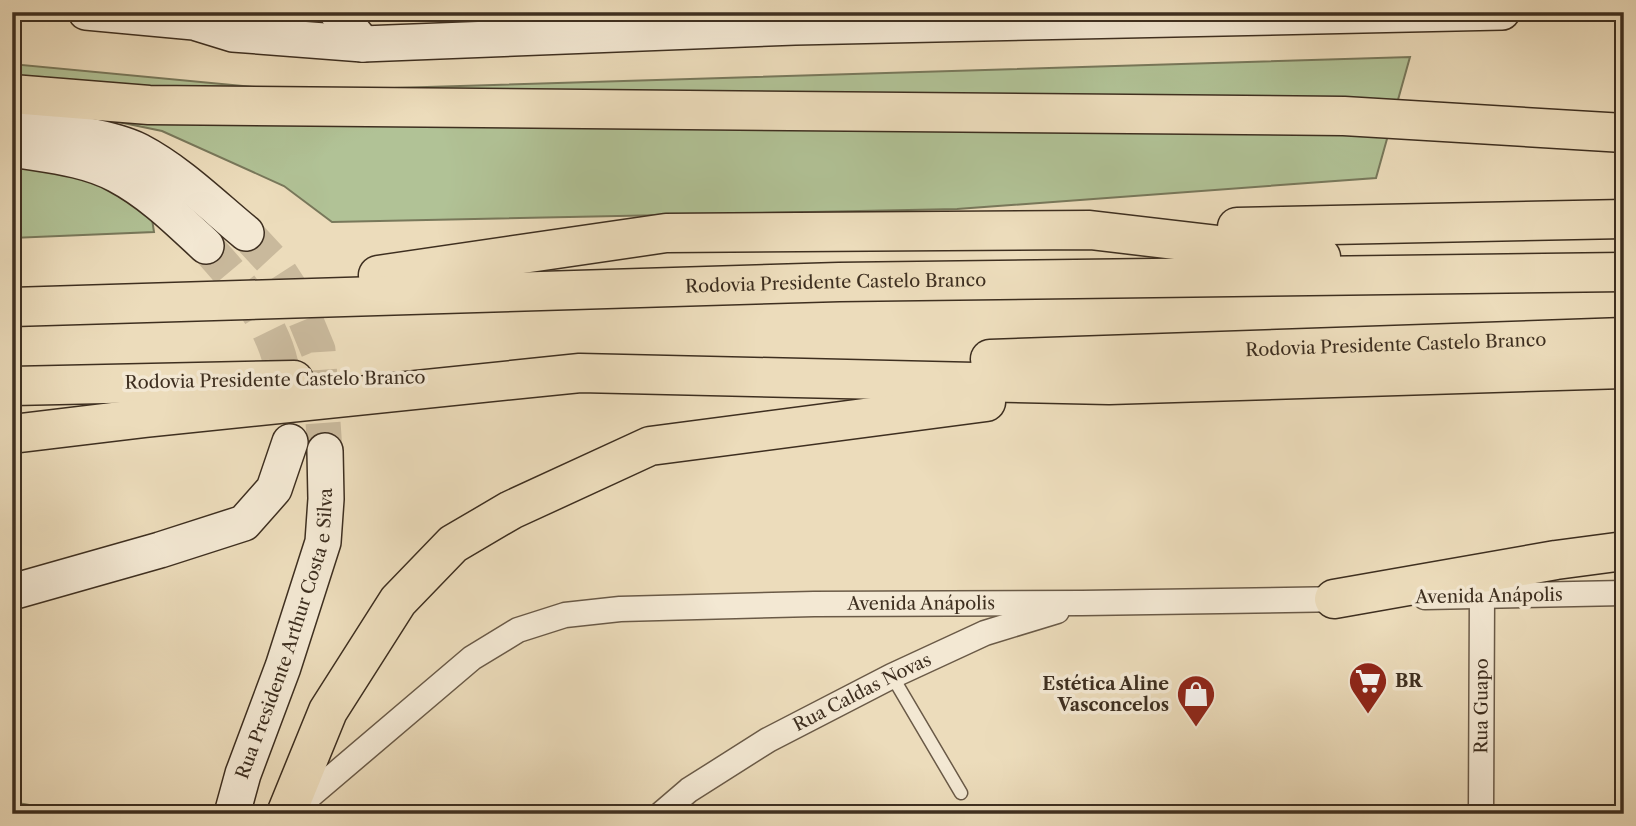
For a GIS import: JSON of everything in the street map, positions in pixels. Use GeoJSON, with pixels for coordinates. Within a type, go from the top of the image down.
{"type":"FeatureCollection","features":[{"type":"Feature","properties":{"kind":"highway"},"geometry":{"type":"LineString","coordinates":[[12,94],[149,105],[1345,116],[1624,133]]}},
{"type":"Feature","properties":{"kind":"highway","name":"Rodovia Presidente Castelo Branco"},"geometry":{"type":"LineString","coordinates":[[189,302],[666,233],[1090,230],[1624,219]]}},
{"type":"Feature","properties":{"kind":"highway","name":"Rodovia Presidente Castelo Branco"},"geometry":{"type":"LineString","coordinates":[[1090,230],[1483,275]]}},
{"type":"Feature","properties":{"kind":"highway","name":"Rodovia Presidente Castelo Branco"},"geometry":{"type":"LineString","coordinates":[[18,305],[839,282],[1624,272]]}},
{"type":"Feature","properties":{"kind":"highway","name":"Rodovia Presidente Castelo Branco"},"geometry":{"type":"LineString","coordinates":[[12,386],[580,373],[1624,337]]}},
{"type":"Feature","properties":{"kind":"highway"},"geometry":{"type":"LineString","coordinates":[[287,814],[327,711],[398,601],[453,544],[511,510],[650,446],[1109,386],[1326,347]]}},
{"type":"Feature","properties":{"kind":"highway","name":"Rodovia Presidente Castelo Branco"},"geometry":{"type":"LineString","coordinates":[[580,373],[1109,386],[1624,369]]}},
{"type":"Feature","properties":{"kind":"highway"},"geometry":{"type":"LineString","coordinates":[[12,434],[580,373]]}},
{"type":"Feature","properties":{"kind":"highway"},"geometry":{"type":"LineString","coordinates":[[1334,599],[1556,560],[1624,551]]}},
{"type":"Feature","properties":{"kind":"main road"},"geometry":{"type":"LineString","coordinates":[[86,12],[204,15],[233,34],[363,44],[795,27],[894,19],[1502,12]]}},
{"type":"Feature","properties":{"kind":"main road"},"geometry":{"type":"LineString","coordinates":[[337,12],[363,44]]}},
{"type":"Feature","properties":{"kind":"main road"},"geometry":{"type":"LineString","coordinates":[[12,125],[85,135],[137,150],[170,170],[246,233]]}},
{"type":"Feature","properties":{"kind":"main road"},"geometry":{"type":"LineString","coordinates":[[12,149],[70,159],[115,174],[151,196],[206,246]]}},
{"type":"Feature","properties":{"kind":"main road"},"geometry":{"type":"LineString","coordinates":[[12,592],[244,523],[274,489],[290,442]]}},
{"type":"Feature","properties":{"kind":"main road","name":"Rua Presidente Arthur Costa e Silva"},"geometry":{"type":"LineString","coordinates":[[232,814],[243,774],[283,667],[323,542],[325,451]]}},
{"type":"Feature","properties":{"kind":"street","name":"Avenida Anápolis"},"geometry":{"type":"LineString","coordinates":[[287,814],[472,658],[518,630],[565,615],[620,609],[814,604],[1082,603],[1624,593]]}},
{"type":"Feature","properties":{"kind":"street","name":"Rua Guapo"},"geometry":{"type":"LineString","coordinates":[[1481,814],[1482,596]]}},
{"type":"Feature","properties":{"kind":"street","name":"Rua Caldas Novas"},"geometry":{"type":"LineString","coordinates":[[661,814],[689,790],[768,740],[892,676],[985,633],[1082,603]]}},
{"type":"Feature","properties":{"kind":"lane"},"geometry":{"type":"LineString","coordinates":[[892,676],[961,793]]}},
{"type":"Feature","properties":{"kind":"green space"},"geometry":{"type":"Polygon","coordinates":[[[1410,57],[1376,178],[957,209],[332,222],[284,186],[162,131],[12,100],[12,64],[294,91],[1410,57]]]}},
{"type":"Feature","properties":{"kind":"green space"},"geometry":{"type":"Polygon","coordinates":[[[12,165],[104,180],[152,219],[154,232],[12,238],[12,165]]]}},
{"type":"Feature","properties":{"kind":"green space"},"geometry":{"type":"Polygon","coordinates":[[[12,802],[81,814],[12,814],[12,802]]]}},
{"type":"Feature","properties":{"kind":"tunnel"},"geometry":{"type":"LineString","coordinates":[[246,233],[273,262],[297,299],[318,350],[325,451]]}},
{"type":"Feature","properties":{"kind":"tunnel"},"geometry":{"type":"LineString","coordinates":[[206,246],[242,288],[263,319],[278,353],[286,408]]}},
{"type":"Feature","properties":{"kind":"place","name":"BR"},"geometry":{"type":"Point","coordinates":[1368,715]}},
{"type":"Feature","properties":{"kind":"place","name":"Estética Aline Vasconcelos"},"geometry":{"type":"Point","coordinates":[1196,728]}}]}
